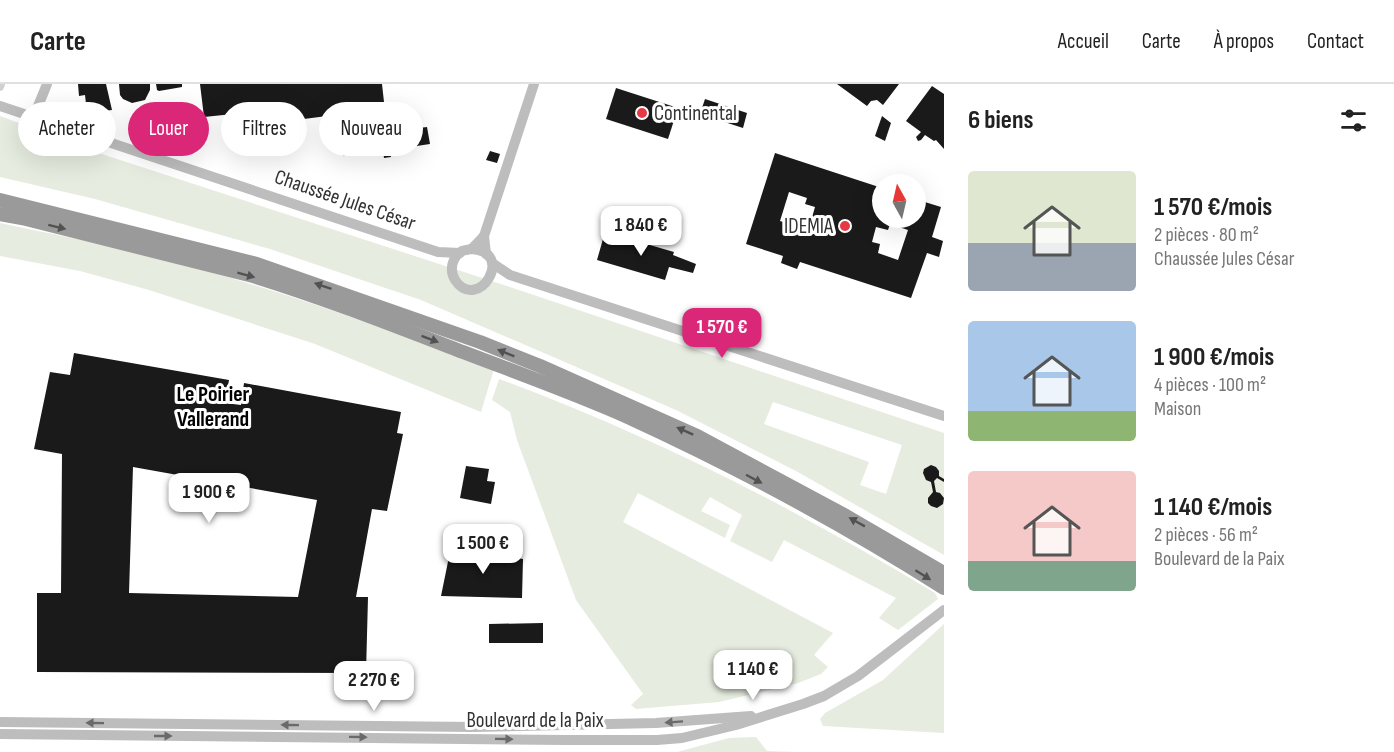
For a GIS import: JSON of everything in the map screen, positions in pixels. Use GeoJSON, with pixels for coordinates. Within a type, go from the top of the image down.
{"type":"FeatureCollection","features":[{"type":"Feature","properties":{"kind":"highway"},"geometry":{"type":"LineString","coordinates":[[0,200],[257,264],[396,311],[510,354],[696,436],[846,516],[944,573]]}},
{"type":"Feature","properties":{"kind":"highway"},"geometry":{"type":"LineString","coordinates":[[0,214],[289,287],[615,412],[760,482],[876,545],[944,588]]}},
{"type":"Feature","properties":{"kind":"main road"},"geometry":{"type":"LineString","coordinates":[[40,102],[48,84]]}},
{"type":"Feature","properties":{"kind":"main road"},"geometry":{"type":"LineString","coordinates":[[452,268],[454,259],[460,253],[471,249],[484,236],[534,84]]}},
{"type":"Feature","properties":{"kind":"main road","name":"Chaussée Jules César"},"geometry":{"type":"LineString","coordinates":[[0,106],[18,111]]}},
{"type":"Feature","properties":{"kind":"main road","name":"Chaussée Jules César"},"geometry":{"type":"LineString","coordinates":[[116,144],[438,252],[460,253]]}},
{"type":"Feature","properties":{"kind":"main road"},"geometry":{"type":"LineString","coordinates":[[484,236],[489,258],[490,279]]}},
{"type":"Feature","properties":{"kind":"main road"},"geometry":{"type":"LineString","coordinates":[[471,249],[479,250],[510,275],[944,416]]}},
{"type":"Feature","properties":{"kind":"main road"},"geometry":{"type":"LineString","coordinates":[[438,252],[452,268],[456,282],[468,289],[481,287],[490,279],[510,275]]}},
{"type":"Feature","properties":{"kind":"main road","name":"Boulevard de la Paix"},"geometry":{"type":"LineString","coordinates":[[0,734],[657,740],[682,738],[778,712],[814,700],[839,688],[887,655],[944,610]]}},
{"type":"Feature","properties":{"kind":"main road","name":"Boulevard de la Paix"},"geometry":{"type":"LineString","coordinates":[[0,722],[567,726],[672,722],[778,712]]}},
{"type":"Feature","properties":{"kind":"shaded area"},"geometry":{"type":"Polygon","coordinates":[[[0,116],[18,123],[18,156],[108,156],[519,290],[944,433],[944,555],[796,471],[676,410],[421,300],[270,249],[95,199],[0,177],[0,116]],[[773,402],[764,424],[869,462],[860,485],[886,494],[902,445],[773,402]]]}},
{"type":"Feature","properties":{"kind":"shaded area"},"geometry":{"type":"Polygon","coordinates":[[[0,223],[133,251],[239,280],[494,369],[481,412],[315,344],[149,290],[80,271],[0,256],[0,223]]]}},
{"type":"Feature","properties":{"kind":"shaded area"},"geometry":{"type":"Polygon","coordinates":[[[499,379],[612,424],[776,503],[883,562],[935,593],[938,599],[898,630],[879,618],[896,598],[784,540],[772,562],[730,541],[742,515],[710,497],[701,511],[730,525],[725,538],[638,493],[623,522],[833,633],[814,655],[828,667],[821,674],[798,683],[719,702],[636,709],[631,705],[643,694],[576,600],[517,440],[510,412],[492,400],[499,379]]]}},
{"type":"Feature","properties":{"kind":"shaded area"},"geometry":{"type":"Polygon","coordinates":[[[944,624],[944,733],[823,726],[820,719],[825,713],[883,680],[944,624]]]}},
{"type":"Feature","properties":{"kind":"shaded area"},"geometry":{"type":"Polygon","coordinates":[[[756,737],[767,751],[796,752],[677,752],[729,738],[756,737]]]}},
{"type":"Feature","properties":{"kind":"building"},"geometry":{"type":"Polygon","coordinates":[[[78,84],[106,84],[110,102],[86,102],[85,95],[79,96],[78,84]]]}},
{"type":"Feature","properties":{"kind":"building"},"geometry":{"type":"Polygon","coordinates":[[[119,84],[150,84],[145,100],[130,102],[120,95],[119,84]]]}},
{"type":"Feature","properties":{"kind":"building"},"geometry":{"type":"Polygon","coordinates":[[[156,84],[182,84],[182,87],[159,91],[156,84]]]}},
{"type":"Feature","properties":{"kind":"building"},"geometry":{"type":"Polygon","coordinates":[[[200,84],[382,84],[384,102],[319,102],[319,117],[307,119],[307,102],[221,102],[221,115],[209,116],[209,102],[202,102],[200,84]]]}},
{"type":"Feature","properties":{"kind":"building"},"geometry":{"type":"Polygon","coordinates":[[[837,84],[899,84],[883,105],[877,100],[871,101],[867,106],[837,84]]]}},
{"type":"Feature","properties":{"kind":"building"},"geometry":{"type":"Polygon","coordinates":[[[932,86],[944,94],[944,149],[936,140],[925,135],[918,141],[916,137],[921,132],[906,121],[932,86]]]}},
{"type":"Feature","properties":{"kind":"building","name":"Continental"},"geometry":{"type":"Polygon","coordinates":[[[616,88],[678,108],[668,139],[606,119],[616,88]]]}},
{"type":"Feature","properties":{"kind":"building"},"geometry":{"type":"Polygon","coordinates":[[[705,99],[747,113],[743,128],[700,114],[705,99]]]}},
{"type":"Feature","properties":{"kind":"building"},"geometry":{"type":"Polygon","coordinates":[[[882,116],[891,123],[885,141],[875,136],[882,116]]]}},
{"type":"Feature","properties":{"kind":"building"},"geometry":{"type":"Polygon","coordinates":[[[427,127],[430,144],[423,145],[423,128],[427,127]]]}},
{"type":"Feature","properties":{"kind":"building"},"geometry":{"type":"Polygon","coordinates":[[[490,151],[500,154],[497,163],[486,160],[490,151]]]}},
{"type":"Feature","properties":{"kind":"building","name":"IDEMIA"},"geometry":{"type":"Polygon","coordinates":[[[775,153],[872,185],[872,228],[876,228],[872,242],[880,244],[878,253],[898,260],[908,230],[902,228],[926,228],[926,202],[941,207],[932,237],[943,241],[939,257],[927,253],[911,298],[800,262],[797,269],[781,263],[783,256],[746,244],[775,153]],[[789,192],[780,221],[800,227],[803,219],[811,221],[815,207],[805,204],[807,198],[789,192]]]}},
{"type":"Feature","properties":{"kind":"building"},"geometry":{"type":"Polygon","coordinates":[[[605,232],[674,252],[673,255],[696,264],[693,273],[669,267],[665,280],[597,260],[605,232]]]}},
{"type":"Feature","properties":{"kind":"building"},"geometry":{"type":"Polygon","coordinates":[[[74,353],[229,380],[225,403],[241,405],[244,383],[401,412],[397,433],[403,434],[387,511],[372,509],[356,597],[368,597],[366,673],[37,672],[37,593],[61,593],[62,454],[34,449],[50,372],[70,375],[74,353]],[[133,467],[129,593],[298,597],[317,500],[133,467]]]}},
{"type":"Feature","properties":{"kind":"building"},"geometry":{"type":"Polygon","coordinates":[[[931,465],[936,467],[939,476],[944,479],[944,482],[937,478],[934,481],[936,492],[944,498],[943,504],[937,508],[928,503],[928,498],[933,492],[931,482],[926,480],[923,473],[924,469],[931,465]]]}},
{"type":"Feature","properties":{"kind":"building"},"geometry":{"type":"Polygon","coordinates":[[[466,466],[489,469],[487,481],[495,482],[491,504],[460,498],[466,466]]]}},
{"type":"Feature","properties":{"kind":"building"},"geometry":{"type":"Polygon","coordinates":[[[451,547],[523,559],[522,598],[441,596],[451,547]]]}},
{"type":"Feature","properties":{"kind":"building"},"geometry":{"type":"Polygon","coordinates":[[[543,623],[543,643],[489,643],[489,624],[543,623]]]}},
{"type":"Feature","properties":{"kind":"place","name":"Continental"},"geometry":{"type":"Point","coordinates":[642,113]}},
{"type":"Feature","properties":{"kind":"place","name":"IDEMIA"},"geometry":{"type":"Point","coordinates":[845,226]}},
{"type":"Feature","properties":{"kind":"district","name":"Le Poirier Vallerand"},"geometry":{"type":"Point","coordinates":[213,406]}}]}
